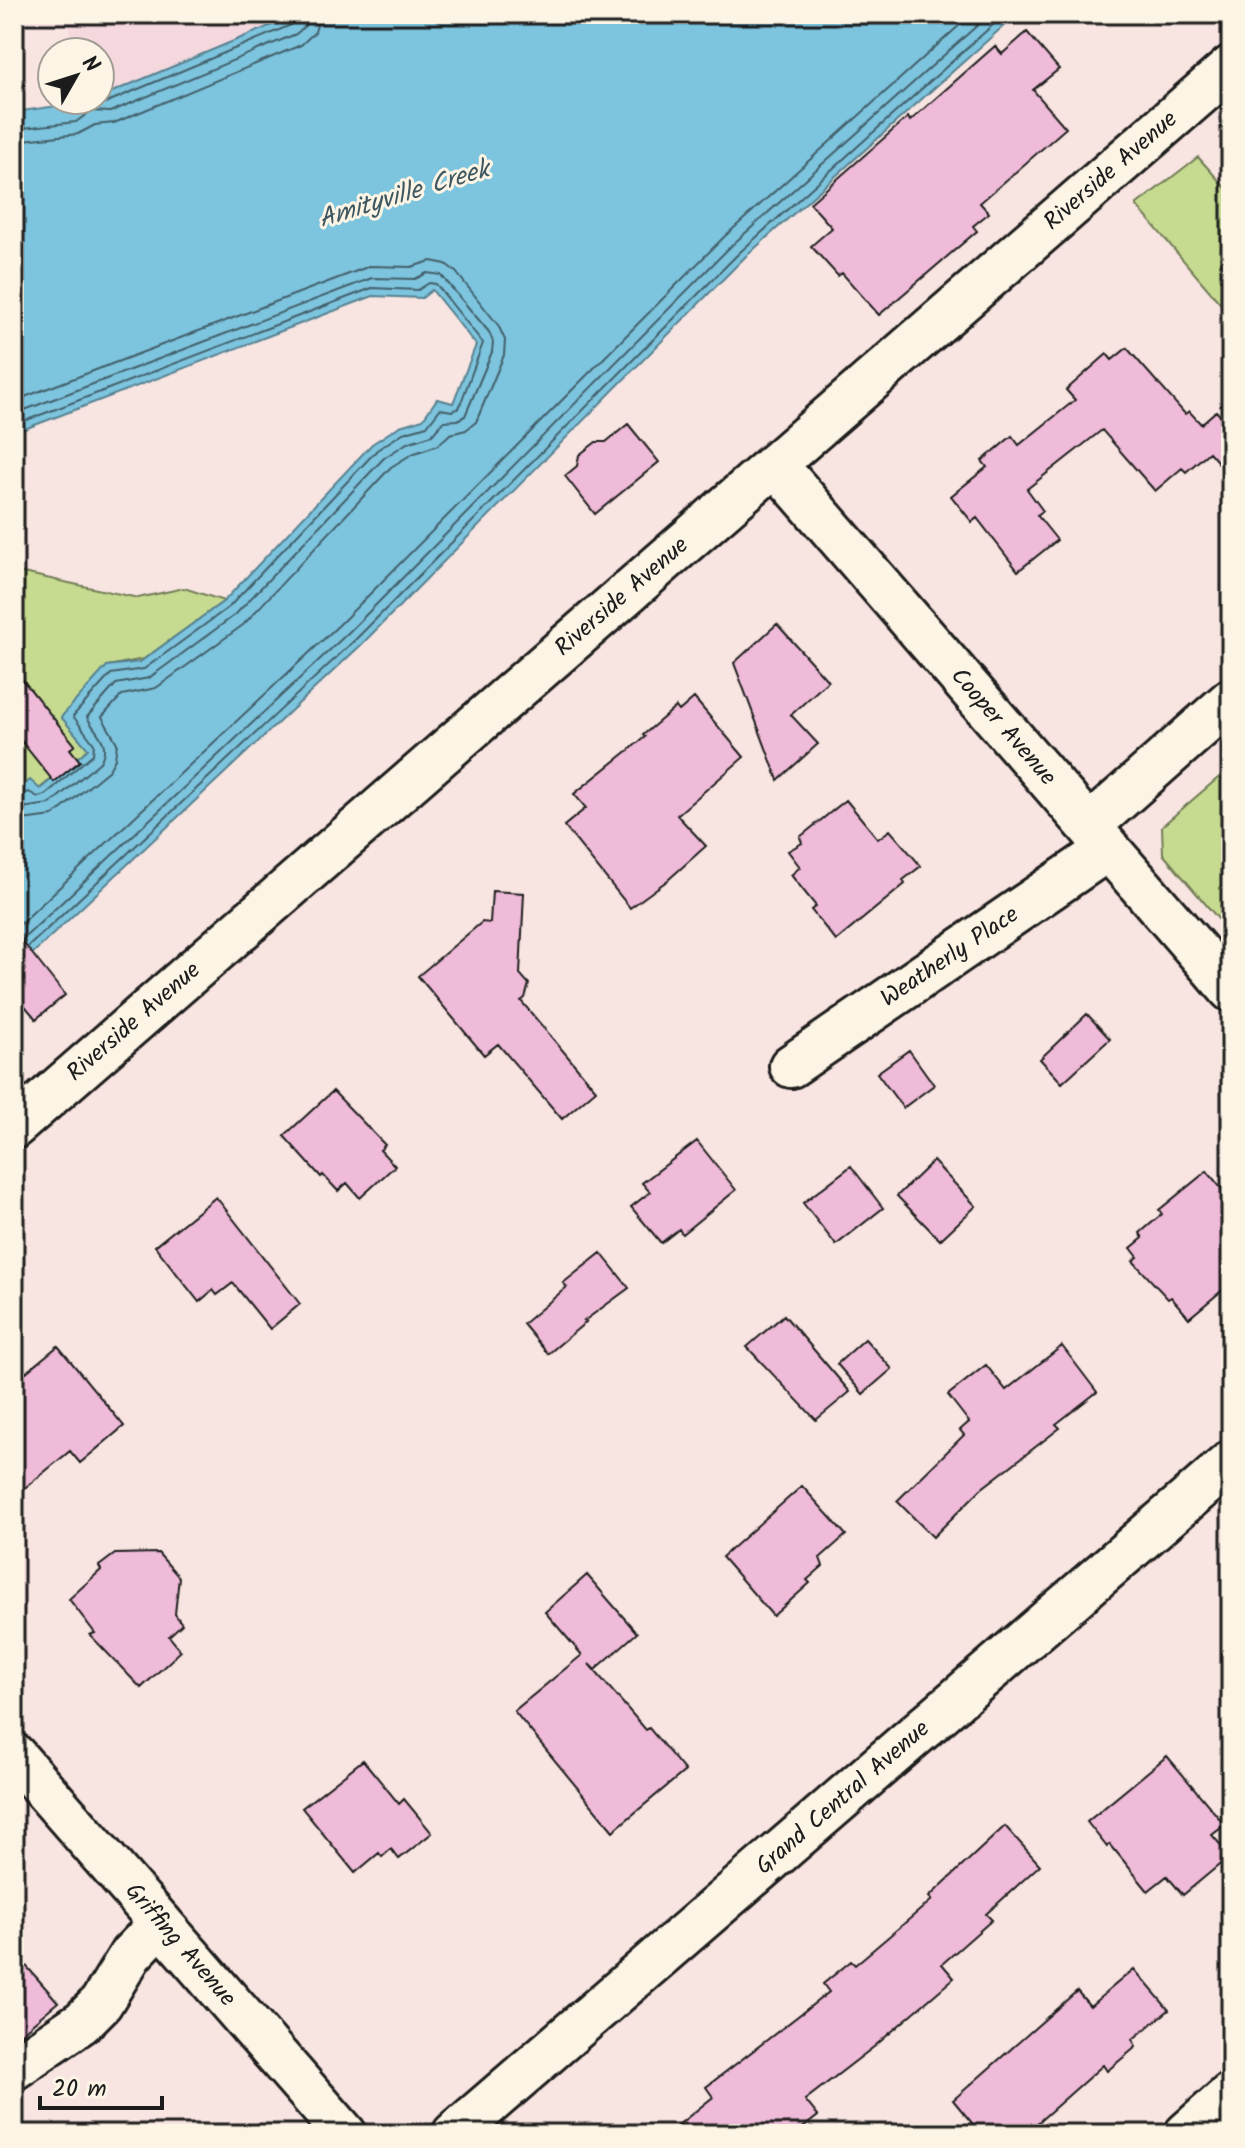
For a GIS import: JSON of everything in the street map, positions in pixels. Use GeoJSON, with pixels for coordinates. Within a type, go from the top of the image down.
{"type":"FeatureCollection","features":[{"type":"Feature","properties":{"kind":"street","name":"Riverside Avenue"},"geometry":{"type":"LineString","coordinates":[[14,1127],[1231,67]]}},
{"type":"Feature","properties":{"kind":"street","name":"Cooper Avenue"},"geometry":{"type":"LineString","coordinates":[[775,464],[1231,990]]}},
{"type":"Feature","properties":{"kind":"street","name":"Weatherly Place"},"geometry":{"type":"LineString","coordinates":[[791,1066],[1099,837],[1231,700]]}},
{"type":"Feature","properties":{"kind":"street","name":"Grand Central Avenue"},"geometry":{"type":"LineString","coordinates":[[454,2134],[1231,1462]]}},
{"type":"Feature","properties":{"kind":"street","name":"Griffing Avenue"},"geometry":{"type":"LineString","coordinates":[[14,1755],[345,2134]]}},
{"type":"Feature","properties":{"kind":"street"},"geometry":{"type":"LineString","coordinates":[[14,2068],[82,2022],[101,2003],[131,1954],[161,1923]]}},
{"type":"Feature","properties":{"kind":"street"},"geometry":{"type":"LineString","coordinates":[[1186,2134],[1231,2094]]}},
{"type":"Feature","properties":{"kind":"shaded area"},"geometry":{"type":"Polygon","coordinates":[[[66,14],[298,14],[116,90],[116,36],[71,36],[66,14]]]}},
{"type":"Feature","properties":{"kind":"green space"},"geometry":{"type":"Polygon","coordinates":[[[1198,157],[1231,194],[1231,316],[1136,205],[1198,157]]]}},
{"type":"Feature","properties":{"kind":"green space"},"geometry":{"type":"Polygon","coordinates":[[[14,571],[138,598],[184,588],[224,601],[144,659],[107,666],[88,749],[39,789],[14,793],[14,571]]]}},
{"type":"Feature","properties":{"kind":"green space"},"geometry":{"type":"Polygon","coordinates":[[[1231,767],[1231,934],[1163,854],[1162,826],[1231,767]]]}},
{"type":"Feature","properties":{"kind":"water","name":"Amityville Creek"},"geometry":{"type":"Polygon","coordinates":[[[298,14],[1017,14],[744,258],[361,645],[14,971],[14,793],[30,780],[40,789],[88,749],[61,717],[107,666],[140,662],[224,601],[372,444],[400,426],[423,419],[437,399],[453,403],[476,345],[432,290],[422,298],[373,296],[14,433],[14,112],[36,109],[36,116],[116,116],[116,90],[298,14]]]}},
{"type":"Feature","properties":{"kind":"building"},"geometry":{"type":"Polygon","coordinates":[[[1027,32],[1059,69],[1033,90],[1066,128],[980,203],[989,213],[973,226],[977,231],[879,315],[842,273],[838,276],[811,246],[832,228],[810,203],[995,46],[1002,54],[1027,32]]]}},
{"type":"Feature","properties":{"kind":"building"},"geometry":{"type":"Polygon","coordinates":[[[1127,348],[1185,414],[1189,411],[1201,424],[1216,411],[1231,428],[1231,477],[1209,452],[1186,472],[1182,468],[1155,491],[1102,430],[1027,489],[1043,511],[1037,515],[1057,540],[1018,571],[977,518],[972,522],[951,496],[987,467],[982,461],[1012,436],[1019,445],[1075,400],[1066,390],[1107,354],[1112,360],[1127,348]]]}},
{"type":"Feature","properties":{"kind":"building"},"geometry":{"type":"Polygon","coordinates":[[[628,424],[659,462],[595,514],[565,476],[577,466],[579,455],[596,442],[606,442],[628,424]]]}},
{"type":"Feature","properties":{"kind":"building"},"geometry":{"type":"Polygon","coordinates":[[[777,624],[828,681],[791,715],[818,744],[778,780],[734,663],[777,624]]]}},
{"type":"Feature","properties":{"kind":"building"},"geometry":{"type":"Polygon","coordinates":[[[14,669],[75,745],[70,749],[80,761],[54,782],[14,732],[14,669]]]}},
{"type":"Feature","properties":{"kind":"building"},"geometry":{"type":"Polygon","coordinates":[[[694,698],[744,757],[677,815],[706,846],[630,908],[564,826],[586,808],[574,794],[645,737],[643,735],[676,707],[679,711],[694,698]]]}},
{"type":"Feature","properties":{"kind":"building"},"geometry":{"type":"Polygon","coordinates":[[[846,800],[878,839],[890,830],[921,866],[903,880],[905,884],[836,941],[811,910],[816,906],[791,875],[800,867],[788,851],[802,843],[800,837],[846,800]]]}},
{"type":"Feature","properties":{"kind":"building"},"geometry":{"type":"Polygon","coordinates":[[[492,891],[524,893],[520,974],[529,984],[521,1001],[596,1090],[562,1119],[498,1044],[484,1055],[418,976],[482,922],[490,923],[492,891]]]}},
{"type":"Feature","properties":{"kind":"building"},"geometry":{"type":"Polygon","coordinates":[[[14,931],[65,995],[36,1019],[14,993],[14,931]]]}},
{"type":"Feature","properties":{"kind":"building"},"geometry":{"type":"Polygon","coordinates":[[[1087,1014],[1110,1039],[1062,1083],[1040,1059],[1087,1014]]]}},
{"type":"Feature","properties":{"kind":"building"},"geometry":{"type":"Polygon","coordinates":[[[909,1050],[934,1085],[903,1108],[877,1073],[909,1050]]]}},
{"type":"Feature","properties":{"kind":"building"},"geometry":{"type":"Polygon","coordinates":[[[333,1091],[385,1145],[380,1150],[395,1166],[360,1198],[347,1183],[338,1191],[284,1136],[333,1091]]]}},
{"type":"Feature","properties":{"kind":"building"},"geometry":{"type":"Polygon","coordinates":[[[697,1141],[736,1190],[682,1234],[679,1229],[661,1243],[631,1207],[650,1192],[642,1183],[697,1141]]]}},
{"type":"Feature","properties":{"kind":"building"},"geometry":{"type":"Polygon","coordinates":[[[933,1161],[976,1206],[940,1240],[897,1196],[933,1161]]]}},
{"type":"Feature","properties":{"kind":"building"},"geometry":{"type":"Polygon","coordinates":[[[851,1166],[883,1208],[836,1245],[803,1203],[851,1166]]]}},
{"type":"Feature","properties":{"kind":"building"},"geometry":{"type":"Polygon","coordinates":[[[1207,1171],[1231,1200],[1231,1283],[1189,1318],[1133,1261],[1138,1257],[1131,1248],[1143,1238],[1140,1233],[1162,1214],[1159,1210],[1207,1171]]]}},
{"type":"Feature","properties":{"kind":"building"},"geometry":{"type":"Polygon","coordinates":[[[216,1197],[300,1304],[270,1329],[233,1283],[217,1295],[213,1290],[199,1302],[155,1246],[216,1197]]]}},
{"type":"Feature","properties":{"kind":"building"},"geometry":{"type":"Polygon","coordinates":[[[601,1253],[629,1288],[584,1321],[548,1354],[523,1324],[567,1287],[563,1283],[601,1253]]]}},
{"type":"Feature","properties":{"kind":"building"},"geometry":{"type":"Polygon","coordinates":[[[784,1315],[850,1392],[816,1420],[747,1347],[784,1315]]]}},
{"type":"Feature","properties":{"kind":"building"},"geometry":{"type":"Polygon","coordinates":[[[865,1339],[892,1369],[863,1394],[837,1364],[865,1339]]]}},
{"type":"Feature","properties":{"kind":"building"},"geometry":{"type":"Polygon","coordinates":[[[58,1346],[124,1426],[80,1463],[70,1451],[14,1497],[14,1382],[58,1346]]]}},
{"type":"Feature","properties":{"kind":"building"},"geometry":{"type":"Polygon","coordinates":[[[1062,1346],[1097,1392],[1056,1424],[1060,1428],[981,1489],[933,1537],[897,1501],[964,1435],[960,1430],[969,1422],[948,1395],[986,1365],[1006,1390],[1062,1346]]]}},
{"type":"Feature","properties":{"kind":"building"},"geometry":{"type":"Polygon","coordinates":[[[802,1486],[846,1535],[820,1558],[823,1566],[807,1580],[810,1583],[773,1616],[722,1557],[802,1486]]]}},
{"type":"Feature","properties":{"kind":"building"},"geometry":{"type":"Polygon","coordinates":[[[158,1553],[179,1577],[175,1614],[182,1624],[169,1636],[181,1651],[141,1688],[90,1635],[95,1633],[69,1599],[101,1570],[99,1566],[115,1554],[158,1553]]]}},
{"type":"Feature","properties":{"kind":"building"},"geometry":{"type":"Polygon","coordinates":[[[587,1575],[637,1633],[595,1670],[589,1664],[685,1771],[613,1831],[514,1711],[582,1655],[545,1612],[587,1575]]]}},
{"type":"Feature","properties":{"kind":"building"},"geometry":{"type":"Polygon","coordinates":[[[1167,1756],[1225,1825],[1212,1835],[1230,1856],[1183,1895],[1167,1876],[1148,1891],[1110,1844],[1107,1847],[1087,1822],[1167,1756]]]}},
{"type":"Feature","properties":{"kind":"building"},"geometry":{"type":"Polygon","coordinates":[[[363,1760],[399,1804],[404,1799],[432,1833],[399,1859],[391,1849],[382,1857],[379,1853],[355,1873],[302,1808],[363,1760]]]}},
{"type":"Feature","properties":{"kind":"building"},"geometry":{"type":"Polygon","coordinates":[[[1005,1826],[1040,1865],[986,1914],[992,1920],[942,1964],[954,1978],[875,2046],[805,2100],[818,2116],[795,2134],[667,2134],[713,2097],[706,2087],[829,1992],[823,1984],[851,1961],[855,1965],[932,1900],[929,1897],[1005,1826]]]}},
{"type":"Feature","properties":{"kind":"building"},"geometry":{"type":"Polygon","coordinates":[[[14,1952],[58,2002],[14,2039],[14,1952]]]}},
{"type":"Feature","properties":{"kind":"building"},"geometry":{"type":"Polygon","coordinates":[[[1134,1969],[1169,2010],[1133,2039],[1136,2047],[1107,2071],[1103,2065],[1025,2134],[981,2134],[953,2100],[1077,1991],[1090,2006],[1134,1969]]]}}]}
